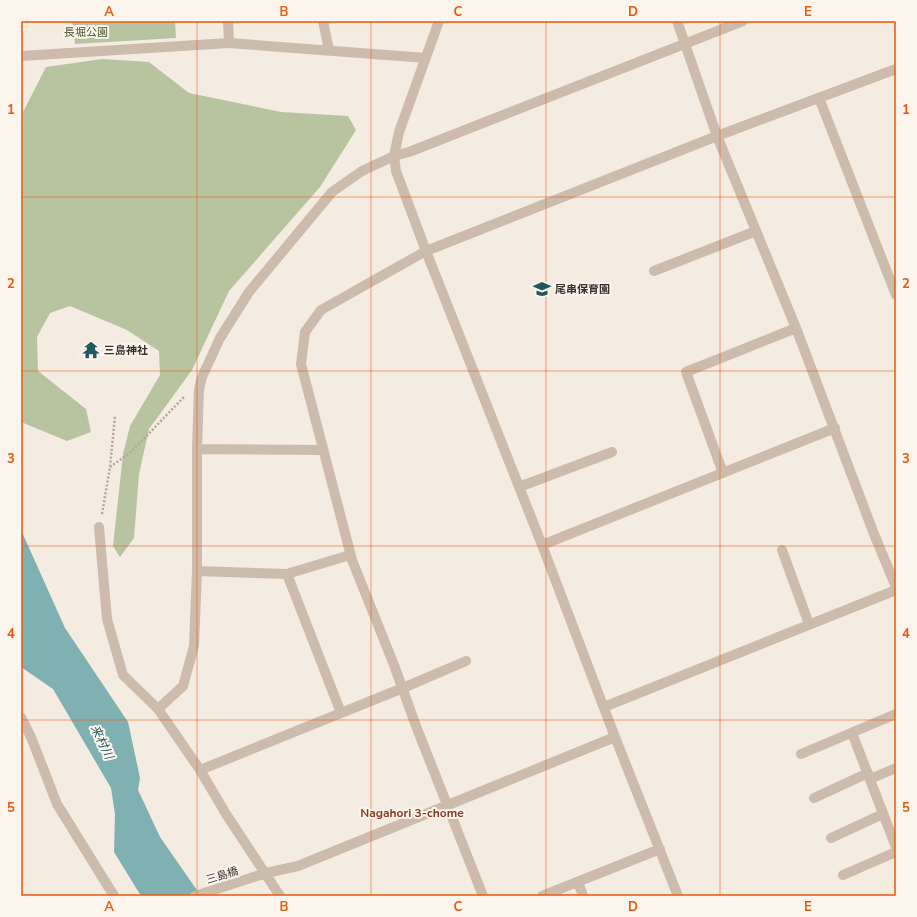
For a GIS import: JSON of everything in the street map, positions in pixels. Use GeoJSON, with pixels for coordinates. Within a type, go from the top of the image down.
{"type":"FeatureCollection","features":[{"type":"Feature","properties":{"kind":"street"},"geometry":{"type":"LineString","coordinates":[[228,21],[229,43]]}},
{"type":"Feature","properties":{"kind":"street"},"geometry":{"type":"LineString","coordinates":[[323,21],[329,50]]}},
{"type":"Feature","properties":{"kind":"street"},"geometry":{"type":"LineString","coordinates":[[439,21],[399,132],[394,156],[396,171],[426,252],[542,545],[615,737],[678,896]]}},
{"type":"Feature","properties":{"kind":"street"},"geometry":{"type":"LineString","coordinates":[[677,21],[686,43],[717,136],[796,328],[874,534],[896,587]]}},
{"type":"Feature","properties":{"kind":"street"},"geometry":{"type":"LineString","coordinates":[[158,709],[183,686],[194,646],[197,571],[199,389],[202,378],[220,338],[249,292],[332,192],[362,171],[394,156],[409,152],[743,21]]}},
{"type":"Feature","properties":{"kind":"street"},"geometry":{"type":"LineString","coordinates":[[21,56],[229,43],[426,58]]}},
{"type":"Feature","properties":{"kind":"street"},"geometry":{"type":"LineString","coordinates":[[483,896],[350,555],[301,364],[305,332],[321,310],[426,252],[717,136],[896,69]]}},
{"type":"Feature","properties":{"kind":"street"},"geometry":{"type":"LineString","coordinates":[[819,98],[896,295]]}},
{"type":"Feature","properties":{"kind":"street"},"geometry":{"type":"LineString","coordinates":[[654,271],[756,231]]}},
{"type":"Feature","properties":{"kind":"street"},"geometry":{"type":"LineString","coordinates":[[724,473],[686,372],[796,328]]}},
{"type":"Feature","properties":{"kind":"street"},"geometry":{"type":"LineString","coordinates":[[542,545],[835,428]]}},
{"type":"Feature","properties":{"kind":"street"},"geometry":{"type":"LineString","coordinates":[[198,449],[323,450]]}},
{"type":"Feature","properties":{"kind":"street"},"geometry":{"type":"LineString","coordinates":[[519,487],[612,452]]}},
{"type":"Feature","properties":{"kind":"street"},"geometry":{"type":"LineString","coordinates":[[99,527],[107,619],[123,675],[158,709],[200,770],[226,814],[280,896]]}},
{"type":"Feature","properties":{"kind":"street"},"geometry":{"type":"LineString","coordinates":[[782,550],[809,624]]}},
{"type":"Feature","properties":{"kind":"street"},"geometry":{"type":"LineString","coordinates":[[197,571],[287,574],[350,555]]}},
{"type":"Feature","properties":{"kind":"street"},"geometry":{"type":"LineString","coordinates":[[287,574],[341,713]]}},
{"type":"Feature","properties":{"kind":"street"},"geometry":{"type":"LineString","coordinates":[[604,707],[896,590]]}},
{"type":"Feature","properties":{"kind":"street"},"geometry":{"type":"LineString","coordinates":[[200,770],[466,661]]}},
{"type":"Feature","properties":{"kind":"street"},"geometry":{"type":"LineString","coordinates":[[801,754],[896,714]]}},
{"type":"Feature","properties":{"kind":"street"},"geometry":{"type":"LineString","coordinates":[[21,717],[31,737],[57,804],[114,896]]}},
{"type":"Feature","properties":{"kind":"street"},"geometry":{"type":"LineString","coordinates":[[852,733],[895,843]]}},
{"type":"Feature","properties":{"kind":"street","name":"三島橋"},"geometry":{"type":"LineString","coordinates":[[195,896],[255,878],[266,873],[298,866],[615,737]]}},
{"type":"Feature","properties":{"kind":"street"},"geometry":{"type":"LineString","coordinates":[[814,798],[869,776],[896,768]]}},
{"type":"Feature","properties":{"kind":"street"},"geometry":{"type":"LineString","coordinates":[[831,838],[883,814]]}},
{"type":"Feature","properties":{"kind":"street"},"geometry":{"type":"LineString","coordinates":[[542,896],[660,850]]}},
{"type":"Feature","properties":{"kind":"street"},"geometry":{"type":"LineString","coordinates":[[842,875],[896,852]]}},
{"type":"Feature","properties":{"kind":"street"},"geometry":{"type":"LineString","coordinates":[[578,882],[583,896]]}},
{"type":"Feature","properties":{"kind":"path"},"geometry":{"type":"LineString","coordinates":[[110,467],[131,452],[202,378]]}},
{"type":"Feature","properties":{"kind":"path"},"geometry":{"type":"LineString","coordinates":[[99,527],[110,467],[116,416]]}},
{"type":"Feature","properties":{"kind":"green space","name":"長堀公園"},"geometry":{"type":"Polygon","coordinates":[[[72,21],[175,21],[176,38],[75,44],[72,21]]]}},
{"type":"Feature","properties":{"kind":"green space"},"geometry":{"type":"Polygon","coordinates":[[[102,59],[149,62],[189,93],[281,112],[348,116],[356,130],[320,187],[229,291],[192,370],[149,429],[139,474],[134,538],[120,557],[113,546],[123,454],[130,426],[160,375],[159,351],[127,330],[70,306],[50,313],[37,337],[38,371],[86,409],[91,432],[67,441],[21,422],[21,116],[46,67],[102,59]]]}},
{"type":"Feature","properties":{"kind":"water","name":"来村川"},"geometry":{"type":"Polygon","coordinates":[[[21,530],[65,628],[128,722],[140,778],[138,790],[160,837],[201,896],[141,896],[114,852],[115,814],[111,788],[53,689],[21,667],[21,530]]]}},
{"type":"Feature","properties":{"kind":"place","name":"尾串保育園"},"geometry":{"type":"Point","coordinates":[542,289]}},
{"type":"Feature","properties":{"kind":"place","name":"三島神社"},"geometry":{"type":"Point","coordinates":[91,350]}},
{"type":"Feature","properties":{"kind":"district","name":"Nagahori 3-chome"},"geometry":{"type":"Point","coordinates":[412,813]}}]}
